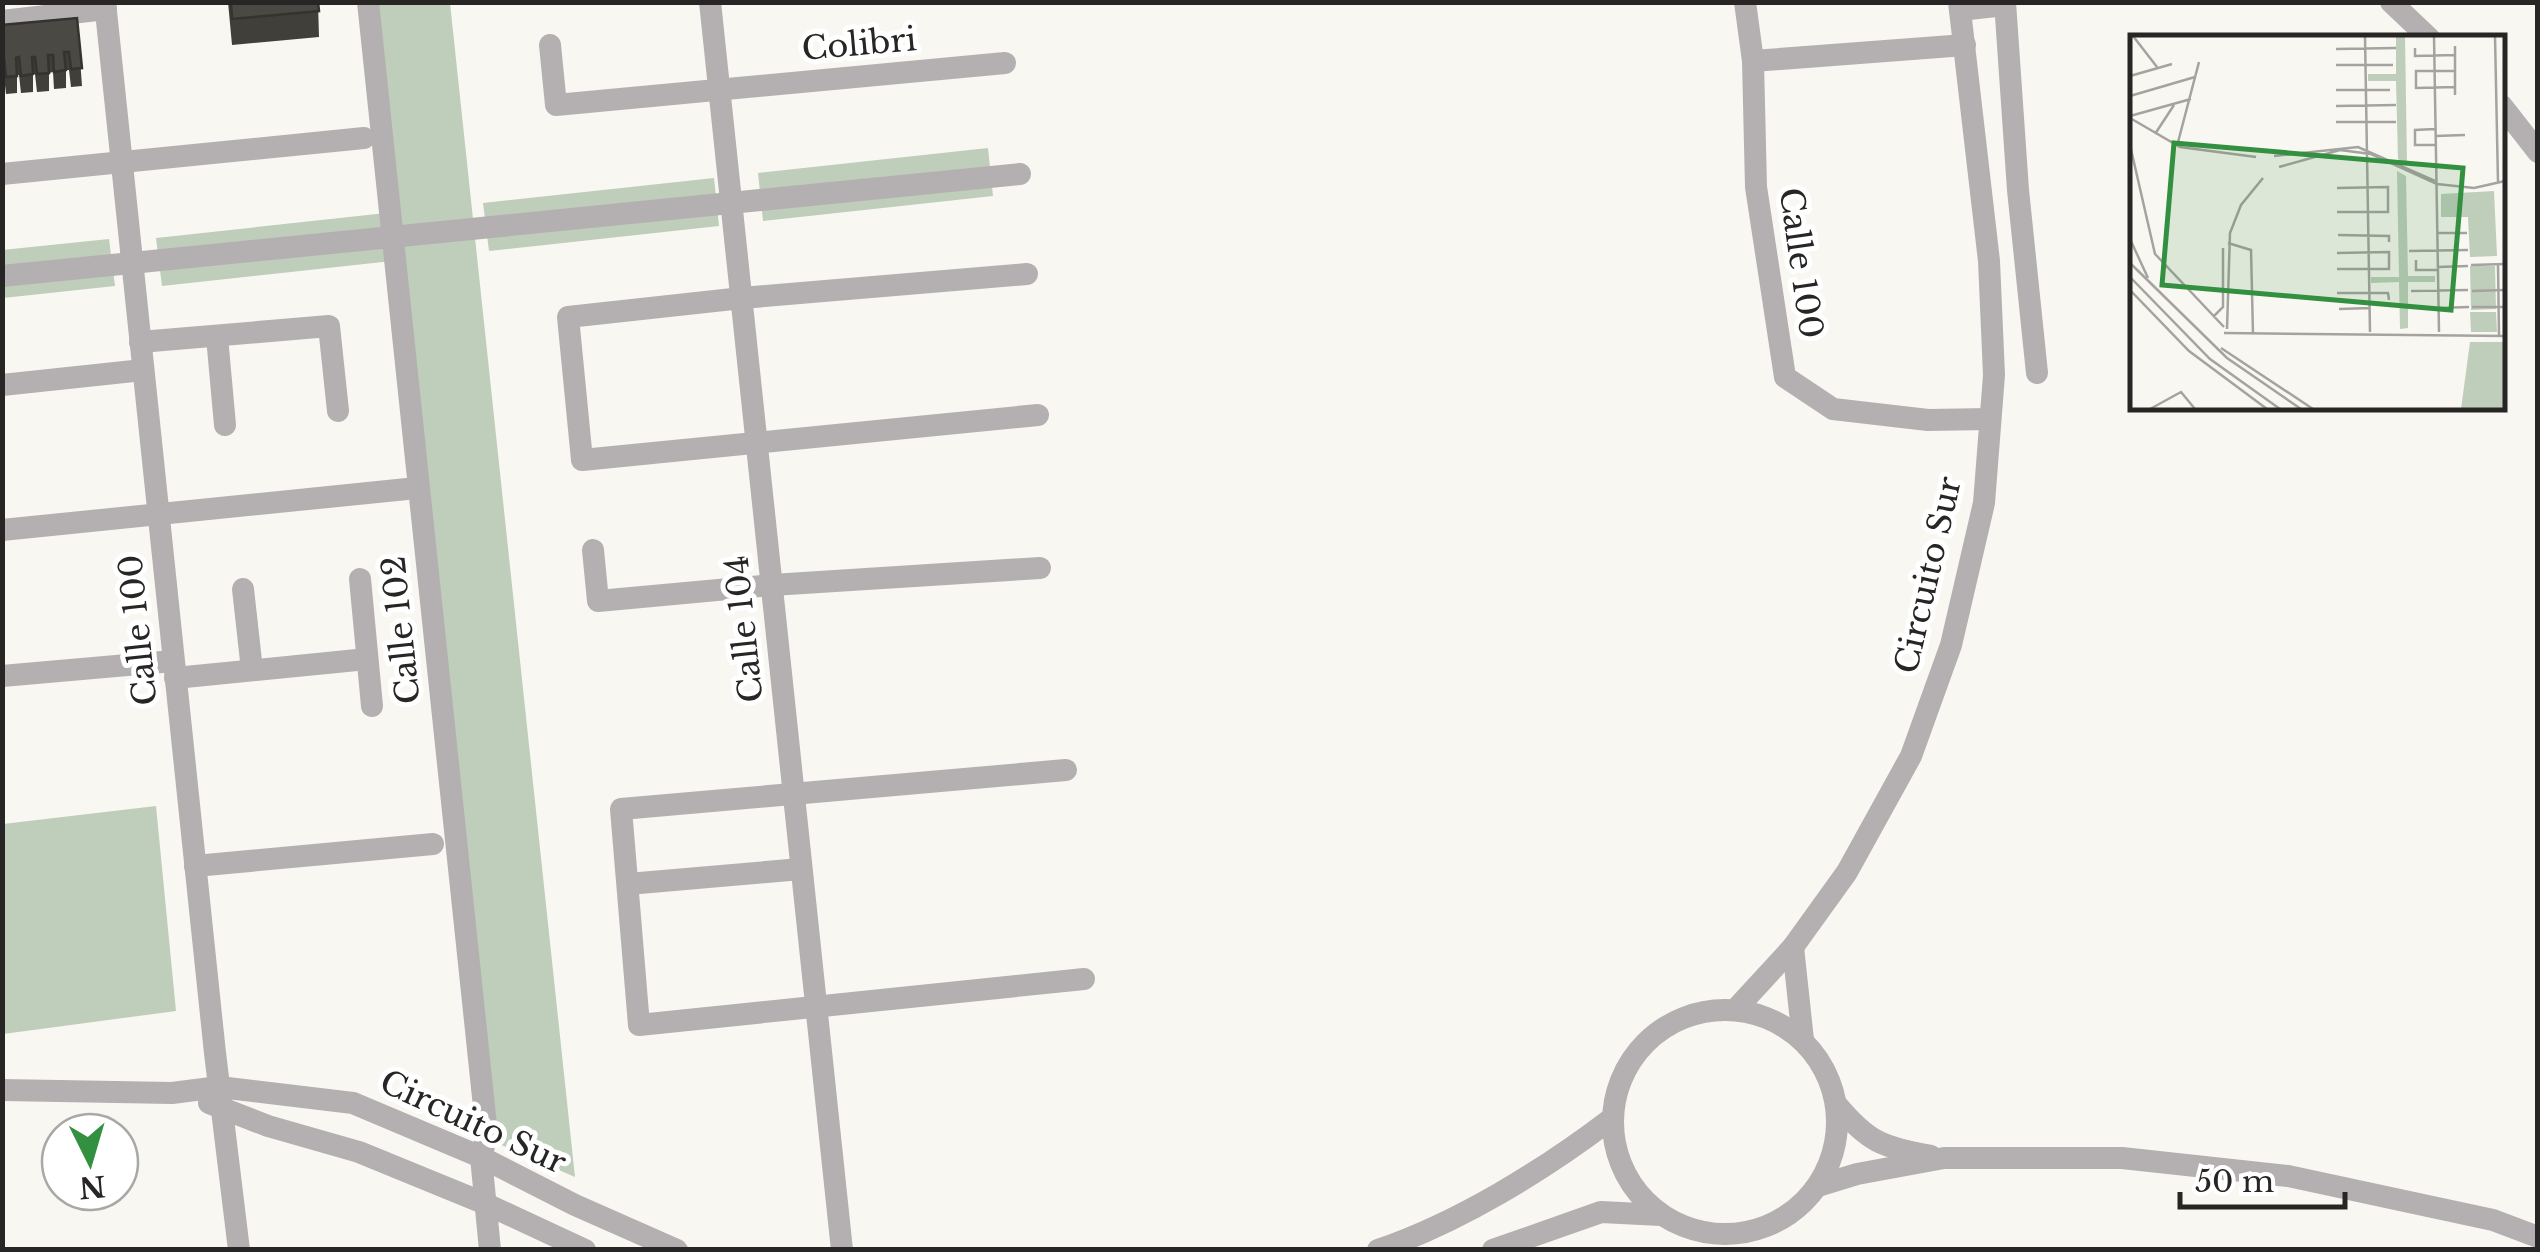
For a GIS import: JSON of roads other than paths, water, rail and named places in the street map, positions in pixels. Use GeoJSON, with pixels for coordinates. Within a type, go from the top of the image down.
{"type":"FeatureCollection","features":[{"type":"Feature","properties":{"kind":"street","name":"Calle 102"},"geometry":{"type":"LineString","coordinates":[[368,2],[488,1135],[481,1157],[490,1250]]}},
{"type":"Feature","properties":{"kind":"street","name":"Calle 104"},"geometry":{"type":"LineString","coordinates":[[710,2],[842,1250]]}},
{"type":"Feature","properties":{"kind":"street","name":"Calle 100"},"geometry":{"type":"LineString","coordinates":[[1746,2],[1756,187],[1785,377],[1833,409],[1928,420],[1990,419]]}},
{"type":"Feature","properties":{"kind":"street"},"geometry":{"type":"LineString","coordinates":[[2391,2],[2426,35]]}},
{"type":"Feature","properties":{"kind":"street"},"geometry":{"type":"LineString","coordinates":[[1959,6],[2005,4],[2018,190],[2037,373]]}},
{"type":"Feature","properties":{"kind":"street"},"geometry":{"type":"LineString","coordinates":[[2,21],[105,6]]}},
{"type":"Feature","properties":{"kind":"street","name":"Calle 100"},"geometry":{"type":"LineString","coordinates":[[105,6],[238,1250]]}},
{"type":"Feature","properties":{"kind":"street","name":"Circuito Sur"},"geometry":{"type":"LineString","coordinates":[[1736,1009],[1793,948],[1847,872],[1912,756],[1955,627],[1984,504],[1994,376],[1989,261],[1959,6]]}},
{"type":"Feature","properties":{"kind":"street","name":"Colibri"},"geometry":{"type":"LineString","coordinates":[[550,45],[556,106],[1006,63]]}},
{"type":"Feature","properties":{"kind":"street"},"geometry":{"type":"LineString","coordinates":[[1752,61],[1964,45]]}},
{"type":"Feature","properties":{"kind":"street"},"geometry":{"type":"LineString","coordinates":[[2505,110],[2538,152]]}},
{"type":"Feature","properties":{"kind":"street"},"geometry":{"type":"LineString","coordinates":[[2,174],[364,138]]}},
{"type":"Feature","properties":{"kind":"street"},"geometry":{"type":"LineString","coordinates":[[2,276],[1020,174]]}},
{"type":"Feature","properties":{"kind":"street"},"geometry":{"type":"LineString","coordinates":[[1982,193],[2018,190]]}},
{"type":"Feature","properties":{"kind":"street"},"geometry":{"type":"LineString","coordinates":[[1027,274],[568,317],[582,460],[1038,414]]}},
{"type":"Feature","properties":{"kind":"street"},"geometry":{"type":"LineString","coordinates":[[140,342],[329,326],[338,411]]}},
{"type":"Feature","properties":{"kind":"street"},"geometry":{"type":"LineString","coordinates":[[216,337],[225,425]]}},
{"type":"Feature","properties":{"kind":"street"},"geometry":{"type":"LineString","coordinates":[[2,384],[143,370]]}},
{"type":"Feature","properties":{"kind":"street"},"geometry":{"type":"LineString","coordinates":[[2,530],[406,489]]}},
{"type":"Feature","properties":{"kind":"street"},"geometry":{"type":"LineString","coordinates":[[593,550],[598,601],[772,585],[1040,568]]}},
{"type":"Feature","properties":{"kind":"street"},"geometry":{"type":"LineString","coordinates":[[360,579],[372,706]]}},
{"type":"Feature","properties":{"kind":"street"},"geometry":{"type":"LineString","coordinates":[[243,588],[252,670]]}},
{"type":"Feature","properties":{"kind":"street"},"geometry":{"type":"LineString","coordinates":[[2,676],[252,670],[368,659]]}},
{"type":"Feature","properties":{"kind":"street"},"geometry":{"type":"LineString","coordinates":[[1066,770],[621,809],[639,1024],[1084,980]]}},
{"type":"Feature","properties":{"kind":"street"},"geometry":{"type":"LineString","coordinates":[[195,866],[433,844]]}},
{"type":"Feature","properties":{"kind":"street"},"geometry":{"type":"LineString","coordinates":[[628,884],[802,869]]}},
{"type":"Feature","properties":{"kind":"street"},"geometry":{"type":"LineString","coordinates":[[1793,948],[1803,1040]]}},
{"type":"Feature","properties":{"kind":"street"},"geometry":{"type":"LineString","coordinates":[[1837,1104],[1834,1147],[1818,1186],[1793,1212],[1762,1228],[1727,1235],[1692,1230],[1661,1215],[1634,1190],[1616,1156],[1611,1119],[1618,1083],[1636,1050],[1664,1026],[1699,1012],[1736,1009],[1772,1019],[1803,1040],[1825,1070],[1837,1104],[1858,1130],[1883,1146],[1944,1158]]}},
{"type":"Feature","properties":{"kind":"street","name":"Circuito Sur"},"geometry":{"type":"LineString","coordinates":[[2,1090],[172,1093],[353,1103],[481,1157],[575,1205],[677,1250]]}},
{"type":"Feature","properties":{"kind":"street"},"geometry":{"type":"LineString","coordinates":[[220,1096],[268,1126],[359,1152],[586,1250]]}},
{"type":"Feature","properties":{"kind":"street"},"geometry":{"type":"LineString","coordinates":[[1378,1250],[1412,1238],[1556,1161],[1611,1119]]}},
{"type":"Feature","properties":{"kind":"street"},"geometry":{"type":"LineString","coordinates":[[1818,1186],[1857,1174],[1944,1158],[2122,1158],[2288,1176],[2492,1220],[2521,1238]]}},
{"type":"Feature","properties":{"kind":"street"},"geometry":{"type":"LineString","coordinates":[[1493,1250],[1602,1212],[1661,1215]]}}]}
